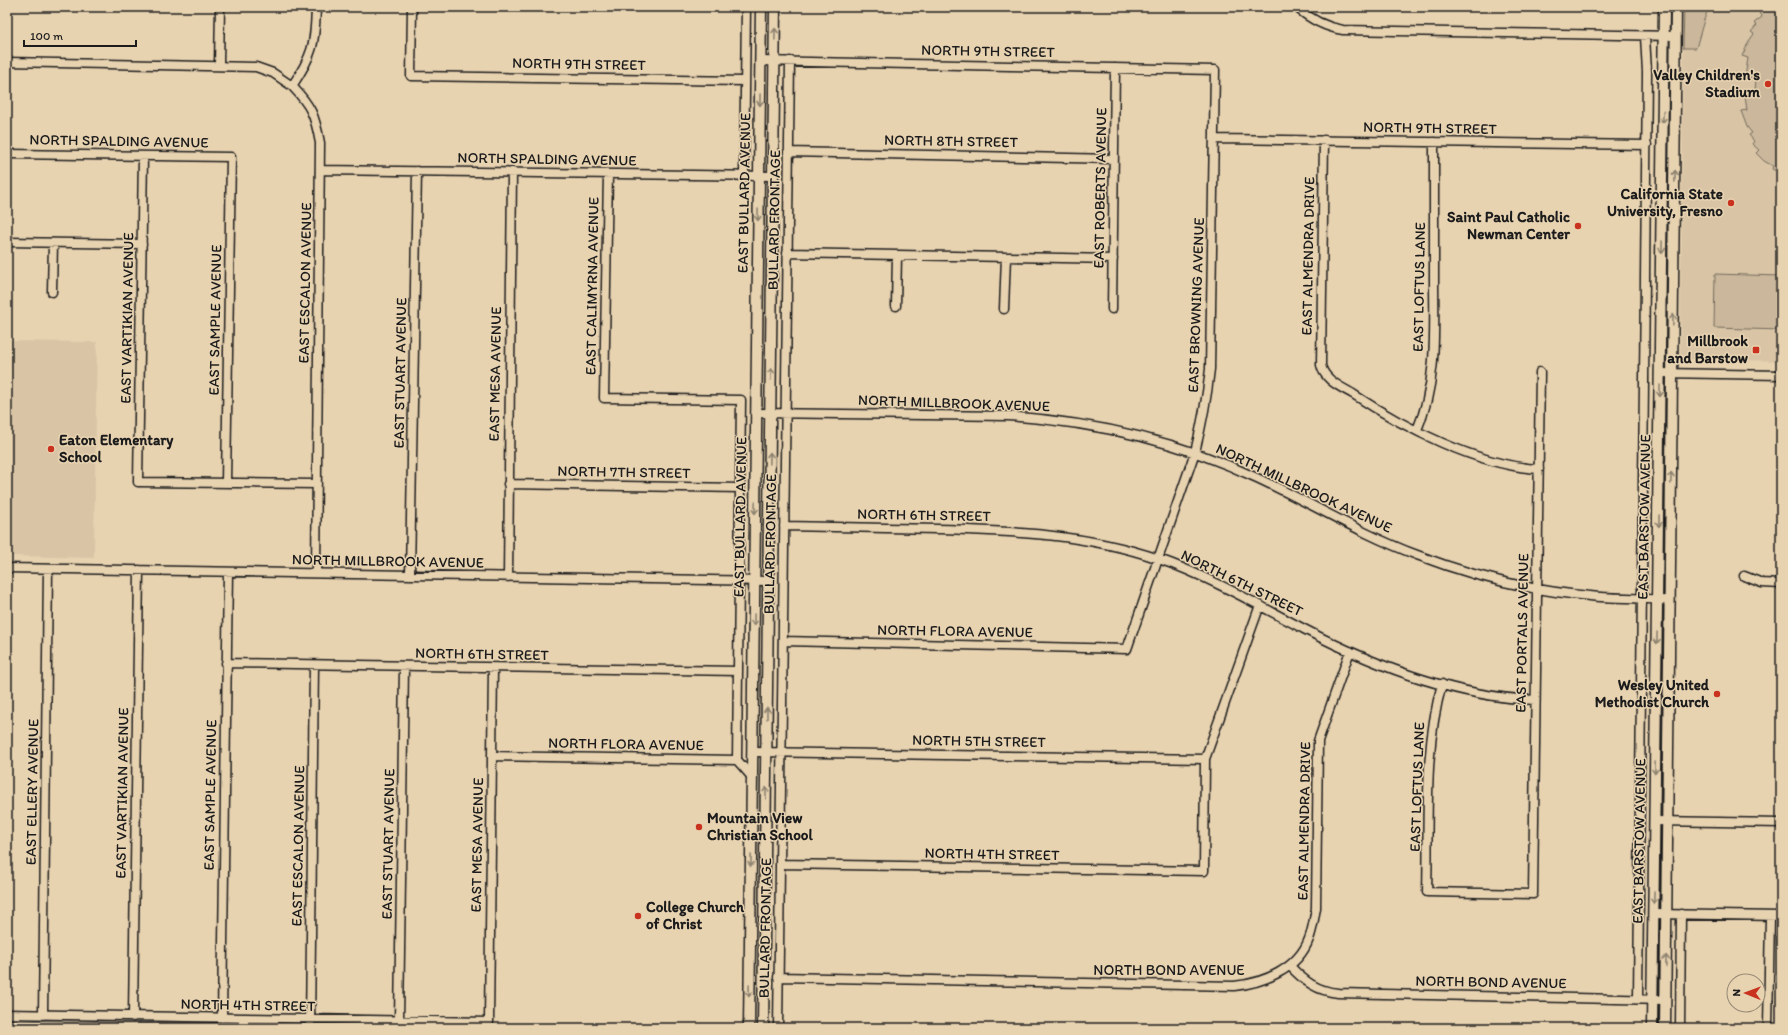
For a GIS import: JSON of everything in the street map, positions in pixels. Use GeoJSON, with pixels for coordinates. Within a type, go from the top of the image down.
{"type":"FeatureCollection","features":[{"type":"Feature","properties":{"kind":"main road","name":"EAST BULLARD AVENUE"},"geometry":{"type":"LineString","coordinates":[[749,1028],[761,7]]}},
{"type":"Feature","properties":{"kind":"main road","name":"EAST BULLARD AVENUE"},"geometry":{"type":"LineString","coordinates":[[763,1028],[775,7]]}},
{"type":"Feature","properties":{"kind":"main road","name":"EAST BARSTOW AVENUE"},"geometry":{"type":"LineString","coordinates":[[1652,1028],[1664,7]]}},
{"type":"Feature","properties":{"kind":"main road","name":"EAST BARSTOW AVENUE"},"geometry":{"type":"LineString","coordinates":[[1665,1028],[1676,7]]}},
{"type":"Feature","properties":{"kind":"main road"},"geometry":{"type":"LineString","coordinates":[[750,930],[754,931],[757,937],[757,979],[763,1008]]}},
{"type":"Feature","properties":{"kind":"street"},"geometry":{"type":"LineString","coordinates":[[219,65],[220,7]]}},
{"type":"Feature","properties":{"kind":"street"},"geometry":{"type":"LineString","coordinates":[[7,62],[219,65],[256,67],[273,73],[292,86],[304,68],[311,52],[316,35],[316,7]]}},
{"type":"Feature","properties":{"kind":"street","name":"NORTH 9TH STREET"},"geometry":{"type":"LineString","coordinates":[[412,7],[411,76],[745,80]]}},
{"type":"Feature","properties":{"kind":"street"},"geometry":{"type":"LineString","coordinates":[[744,176],[746,7]]}},
{"type":"Feature","properties":{"kind":"street"},"geometry":{"type":"LineString","coordinates":[[1296,7],[1322,25],[1343,30],[1676,36]]}},
{"type":"Feature","properties":{"kind":"street"},"geometry":{"type":"LineString","coordinates":[[1638,999],[1641,598],[1647,145],[1647,72],[1645,36]]}},
{"type":"Feature","properties":{"kind":"street","name":"NORTH 9TH STREET"},"geometry":{"type":"LineString","coordinates":[[760,60],[1215,70]]}},
{"type":"Feature","properties":{"kind":"street","name":"BULLARD FRONTAGE"},"geometry":{"type":"LineString","coordinates":[[778,1028],[790,61]]}},
{"type":"Feature","properties":{"kind":"street","name":"EAST ROBERTS AVENUE"},"geometry":{"type":"LineString","coordinates":[[1112,309],[1115,68]]}},
{"type":"Feature","properties":{"kind":"street","name":"EAST BROWNING AVENUE"},"geometry":{"type":"LineString","coordinates":[[1127,649],[1195,452],[1203,421],[1210,369],[1215,70]]}},
{"type":"Feature","properties":{"kind":"street","name":"EAST ESCALON AVENUE"},"geometry":{"type":"LineString","coordinates":[[292,86],[306,101],[316,119],[320,143],[316,573]]}},
{"type":"Feature","properties":{"kind":"street","name":"NORTH 9TH STREET"},"geometry":{"type":"LineString","coordinates":[[1214,139],[1647,145]]}},
{"type":"Feature","properties":{"kind":"street","name":"EAST ALMENDRA DRIVE"},"geometry":{"type":"LineString","coordinates":[[1324,140],[1322,372],[1328,378],[1366,403],[1417,430]]}},
{"type":"Feature","properties":{"kind":"street","name":"EAST LOFTUS LANE"},"geometry":{"type":"LineString","coordinates":[[1417,430],[1427,405],[1432,376],[1434,306],[1434,142]]}},
{"type":"Feature","properties":{"kind":"street","name":"NORTH 8TH STREET"},"geometry":{"type":"LineString","coordinates":[[788,152],[1114,159]]}},
{"type":"Feature","properties":{"kind":"street","name":"NORTH SPALDING AVENUE"},"geometry":{"type":"LineString","coordinates":[[7,154],[232,157]]}},
{"type":"Feature","properties":{"kind":"street","name":"EAST VARTIKIAN AVENUE"},"geometry":{"type":"LineString","coordinates":[[143,156],[138,482],[226,483]]}},
{"type":"Feature","properties":{"kind":"street","name":"EAST SAMPLE AVENUE"},"geometry":{"type":"LineString","coordinates":[[226,483],[232,157]]}},
{"type":"Feature","properties":{"kind":"street","name":"NORTH SPALDING AVENUE"},"geometry":{"type":"LineString","coordinates":[[320,170],[773,176]]}},
{"type":"Feature","properties":{"kind":"street","name":"EAST STUART AVENUE"},"geometry":{"type":"LineString","coordinates":[[410,575],[417,171]]}},
{"type":"Feature","properties":{"kind":"street","name":"EAST MESA AVENUE"},"geometry":{"type":"LineString","coordinates":[[508,577],[512,172]]}},
{"type":"Feature","properties":{"kind":"street","name":"EAST CALIMYRNA AVENUE"},"geometry":{"type":"LineString","coordinates":[[608,174],[604,398],[742,400],[740,488]]}},
{"type":"Feature","properties":{"kind":"street"},"geometry":{"type":"LineString","coordinates":[[7,242],[142,244]]}},
{"type":"Feature","properties":{"kind":"street"},"geometry":{"type":"LineString","coordinates":[[52,292],[53,243]]}},
{"type":"Feature","properties":{"kind":"street"},"geometry":{"type":"LineString","coordinates":[[787,253],[1113,259]]}},
{"type":"Feature","properties":{"kind":"street"},"geometry":{"type":"LineString","coordinates":[[896,306],[897,255]]}},
{"type":"Feature","properties":{"kind":"street"},"geometry":{"type":"LineString","coordinates":[[1004,309],[1006,257]]}},
{"type":"Feature","properties":{"kind":"street","name":"EAST PORTALS AVENUE"},"geometry":{"type":"LineString","coordinates":[[1533,894],[1540,372]]}},
{"type":"Feature","properties":{"kind":"street"},"geometry":{"type":"LineString","coordinates":[[1660,373],[1781,375]]}},
{"type":"Feature","properties":{"kind":"street","name":"NORTH MILLBROOK AVENUE"},"geometry":{"type":"LineString","coordinates":[[756,413],[1008,416],[1050,419],[1089,425],[1130,434],[1195,452],[1258,478],[1369,535],[1418,556],[1476,574],[1537,589],[1591,596],[1658,599],[1670,601]]}},
{"type":"Feature","properties":{"kind":"street"},"geometry":{"type":"LineString","coordinates":[[1417,430],[1440,441],[1489,459],[1514,466],[1539,470]]}},
{"type":"Feature","properties":{"kind":"street"},"geometry":{"type":"LineString","coordinates":[[226,483],[317,484]]}},
{"type":"Feature","properties":{"kind":"street","name":"NORTH 7TH STREET"},"geometry":{"type":"LineString","coordinates":[[508,484],[740,488]]}},
{"type":"Feature","properties":{"kind":"street"},"geometry":{"type":"LineString","coordinates":[[740,488],[737,760],[752,777]]}},
{"type":"Feature","properties":{"kind":"street","name":"NORTH 6TH STREET"},"geometry":{"type":"LineString","coordinates":[[784,526],[1013,531],[1099,542],[1159,559],[1203,576],[1350,651],[1394,669],[1479,694],[1535,700]]}},
{"type":"Feature","properties":{"kind":"street","name":"NORTH MILLBROOK AVENUE"},"geometry":{"type":"LineString","coordinates":[[7,568],[768,581]]}},
{"type":"Feature","properties":{"kind":"street","name":"EAST ELLERY AVENUE"},"geometry":{"type":"LineString","coordinates":[[43,1015],[48,569]]}},
{"type":"Feature","properties":{"kind":"street","name":"EAST VARTIKIAN AVENUE"},"geometry":{"type":"LineString","coordinates":[[133,1017],[138,570]]}},
{"type":"Feature","properties":{"kind":"street","name":"EAST SAMPLE AVENUE"},"geometry":{"type":"LineString","coordinates":[[222,1018],[228,572]]}},
{"type":"Feature","properties":{"kind":"street"},"geometry":{"type":"LineString","coordinates":[[1744,576],[1762,583],[1781,584]]}},
{"type":"Feature","properties":{"kind":"street"},"geometry":{"type":"LineString","coordinates":[[1205,759],[1260,605]]}},
{"type":"Feature","properties":{"kind":"street","name":"NORTH FLORA AVENUE"},"geometry":{"type":"LineString","coordinates":[[782,641],[1127,649]]}},
{"type":"Feature","properties":{"kind":"street","name":"EAST ALMENDRA DRIVE"},"geometry":{"type":"LineString","coordinates":[[1290,966],[1309,940],[1313,927],[1316,908],[1318,741],[1350,651]]}},
{"type":"Feature","properties":{"kind":"street","name":"NORTH 6TH STREET"},"geometry":{"type":"LineString","coordinates":[[226,663],[404,667],[738,671]]}},
{"type":"Feature","properties":{"kind":"street","name":"EAST ESCALON AVENUE"},"geometry":{"type":"LineString","coordinates":[[310,1024],[314,665]]}},
{"type":"Feature","properties":{"kind":"street","name":"EAST STUART AVENUE"},"geometry":{"type":"LineString","coordinates":[[399,1021],[404,667]]}},
{"type":"Feature","properties":{"kind":"street","name":"EAST MESA AVENUE"},"geometry":{"type":"LineString","coordinates":[[489,1022],[493,668]]}},
{"type":"Feature","properties":{"kind":"street","name":"EAST LOFTUS LANE"},"geometry":{"type":"LineString","coordinates":[[1442,684],[1435,709],[1430,739],[1427,892],[1533,894]]}},
{"type":"Feature","properties":{"kind":"street","name":"NORTH 5TH STREET"},"geometry":{"type":"LineString","coordinates":[[753,752],[1205,759]]}},
{"type":"Feature","properties":{"kind":"street","name":"NORTH FLORA AVENUE"},"geometry":{"type":"LineString","coordinates":[[492,756],[737,760]]}},
{"type":"Feature","properties":{"kind":"street","name":"NORTH 4TH STREET"},"geometry":{"type":"LineString","coordinates":[[780,864],[1204,871],[1205,759]]}},
{"type":"Feature","properties":{"kind":"street"},"geometry":{"type":"LineString","coordinates":[[1655,821],[1781,823]]}},
{"type":"Feature","properties":{"kind":"street"},"geometry":{"type":"LineString","coordinates":[[1654,914],[1781,916]]}},
{"type":"Feature","properties":{"kind":"street"},"geometry":{"type":"LineString","coordinates":[[1680,1028],[1681,914]]}},
{"type":"Feature","properties":{"kind":"street"},"geometry":{"type":"LineString","coordinates":[[1768,1028],[1770,916]]}},
{"type":"Feature","properties":{"kind":"street","name":"NORTH BOND AVENUE"},"geometry":{"type":"LineString","coordinates":[[778,977],[1234,986],[1250,985],[1262,981],[1290,966],[1306,981],[1316,988],[1327,992],[1665,1000]]}},
{"type":"Feature","properties":{"kind":"street","name":"NORTH 4TH STREET"},"geometry":{"type":"LineString","coordinates":[[7,1014],[222,1018],[310,1024],[399,1021],[489,1022]]}},
{"type":"Feature","properties":{"kind":"shaded area","name":"California State University, Fresno"},"geometry":{"type":"Polygon","coordinates":[[[1684,7],[1781,7],[1781,361],[1680,359],[1684,7]]]}},
{"type":"Feature","properties":{"kind":"shaded area"},"geometry":{"type":"Polygon","coordinates":[[[1684,7],[1709,7],[1696,48],[1683,48],[1684,7]]]}},
{"type":"Feature","properties":{"kind":"shaded area","name":"Valley Children's Stadium"},"geometry":{"type":"Polygon","coordinates":[[[1767,7],[1781,7],[1781,173],[1772,169],[1773,166],[1764,161],[1756,153],[1759,150],[1752,144],[1754,141],[1749,135],[1752,133],[1747,127],[1741,111],[1747,110],[1744,90],[1755,91],[1756,78],[1745,77],[1748,58],[1742,56],[1754,34],[1751,32],[1757,25],[1754,23],[1762,17],[1759,13],[1767,7]]]}},
{"type":"Feature","properties":{"kind":"shaded area"},"geometry":{"type":"Polygon","coordinates":[[[1715,274],[1781,276],[1781,330],[1714,328],[1715,274]]]}},
{"type":"Feature","properties":{"kind":"shaded area","name":"Eaton Elementary School"},"geometry":{"type":"Polygon","coordinates":[[[7,341],[97,342],[94,558],[7,556],[7,341]]]}},
{"type":"Feature","properties":{"kind":"shaded area"},"geometry":{"type":"Polygon","coordinates":[[[7,1020],[300,1025],[302,1028],[7,1028],[7,1020]]]}},
{"type":"Feature","properties":{"kind":"shaded area"},"geometry":{"type":"Polygon","coordinates":[[[321,1026],[534,1028],[319,1028],[321,1026]]]}},
{"type":"Feature","properties":{"kind":"place","name":"Valley Children's Stadium"},"geometry":{"type":"Point","coordinates":[1768,84]}},
{"type":"Feature","properties":{"kind":"place","name":"California State University, Fresno"},"geometry":{"type":"Point","coordinates":[1731,203]}},
{"type":"Feature","properties":{"kind":"place","name":"Saint Paul Catholic Newman Center"},"geometry":{"type":"Point","coordinates":[1578,226]}},
{"type":"Feature","properties":{"kind":"place","name":"Millbrook and Barstow"},"geometry":{"type":"Point","coordinates":[1756,350]}},
{"type":"Feature","properties":{"kind":"place","name":"Eaton Elementary School"},"geometry":{"type":"Point","coordinates":[51,449]}},
{"type":"Feature","properties":{"kind":"place","name":"Wesley United Methodist Church"},"geometry":{"type":"Point","coordinates":[1717,694]}},
{"type":"Feature","properties":{"kind":"place","name":"Mountain View Christian School"},"geometry":{"type":"Point","coordinates":[699,827]}},
{"type":"Feature","properties":{"kind":"place","name":"College Church of Christ"},"geometry":{"type":"Point","coordinates":[638,916]}}]}
